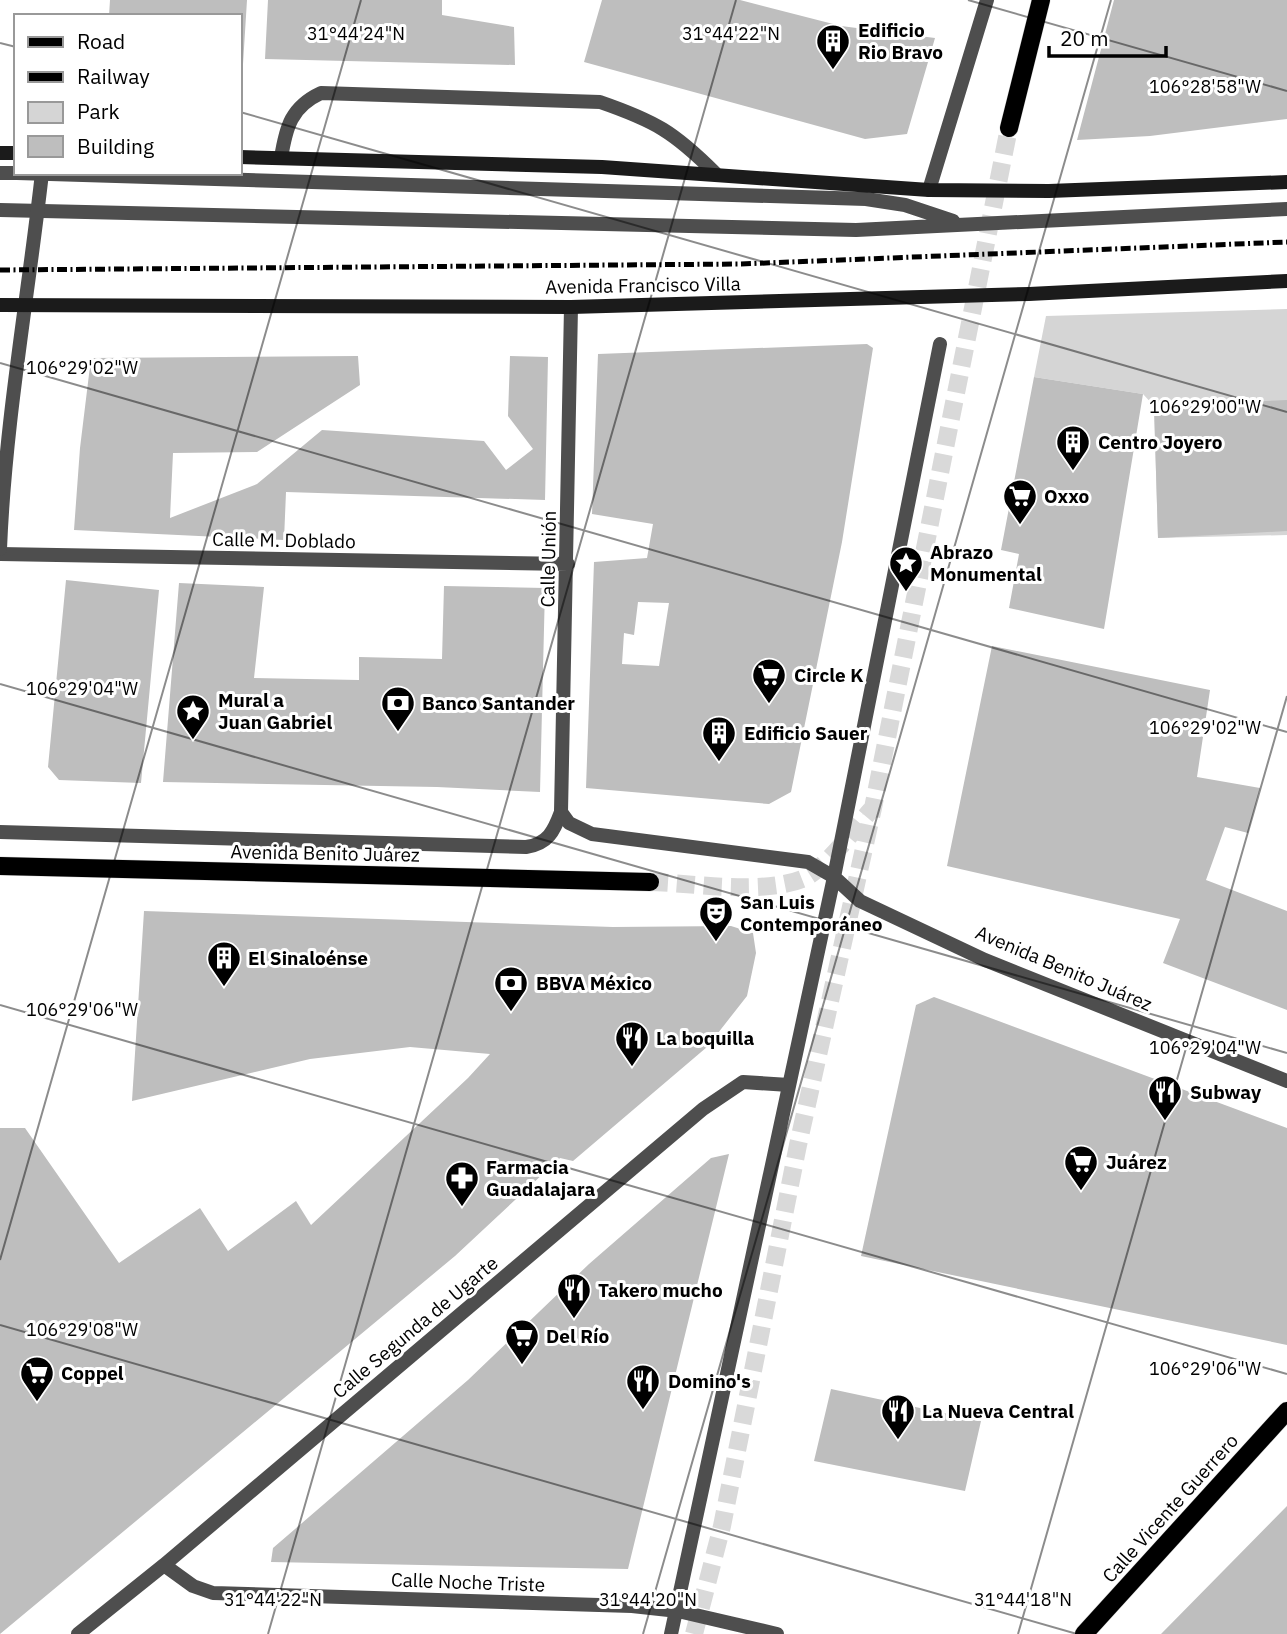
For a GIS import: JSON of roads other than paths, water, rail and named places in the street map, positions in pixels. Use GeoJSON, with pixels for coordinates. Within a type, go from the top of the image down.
{"type":"FeatureCollection","features":[{"type":"Feature","properties":{"kind":"main road"},"geometry":{"type":"LineString","coordinates":[[1009,128],[1041,0]]}},
{"type":"Feature","properties":{"kind":"main road"},"geometry":{"type":"LineString","coordinates":[[242,157],[715,173],[929,190],[1049,191],[1287,182]]}},
{"type":"Feature","properties":{"kind":"main road","name":"Avenida Francisco Villa"},"geometry":{"type":"LineString","coordinates":[[0,305],[571,307],[1029,295],[1287,281]]}},
{"type":"Feature","properties":{"kind":"main road","name":"Avenida Benito Juárez"},"geometry":{"type":"LineString","coordinates":[[0,866],[650,882]]}},
{"type":"Feature","properties":{"kind":"main road","name":"Calle Vicente Guerrero"},"geometry":{"type":"LineString","coordinates":[[1084,1634],[1287,1410]]}},
{"type":"Feature","properties":{"kind":"street"},"geometry":{"type":"LineString","coordinates":[[929,190],[987,0]]}},
{"type":"Feature","properties":{"kind":"street"},"geometry":{"type":"LineString","coordinates":[[281,158],[285,131],[302,102],[321,93],[600,102],[640,116],[678,137],[715,173]]}},
{"type":"Feature","properties":{"kind":"street"},"geometry":{"type":"LineString","coordinates":[[0,548],[1,500],[23,306],[42,175]]}},
{"type":"Feature","properties":{"kind":"street"},"geometry":{"type":"LineString","coordinates":[[75,175],[866,199],[905,205],[961,224]]}},
{"type":"Feature","properties":{"kind":"street"},"geometry":{"type":"LineString","coordinates":[[0,210],[856,230],[1287,209]]}},
{"type":"Feature","properties":{"kind":"street","name":"Calle Unión"},"geometry":{"type":"LineString","coordinates":[[561,812],[568,565],[571,307]]}},
{"type":"Feature","properties":{"kind":"street"},"geometry":{"type":"LineString","coordinates":[[671,1634],[834,877],[940,344]]}},
{"type":"Feature","properties":{"kind":"street","name":"Calle M. Doblado"},"geometry":{"type":"LineString","coordinates":[[0,554],[568,565]]}},
{"type":"Feature","properties":{"kind":"street"},"geometry":{"type":"LineString","coordinates":[[0,832],[526,847],[538,845],[554,833],[561,812]]}},
{"type":"Feature","properties":{"kind":"street","name":"Avenida Benito Juárez"},"geometry":{"type":"LineString","coordinates":[[561,812],[569,823],[592,834],[798,859],[834,877],[860,901],[985,960],[1287,1081]]}},
{"type":"Feature","properties":{"kind":"street","name":"Calle Segunda de Ugarte"},"geometry":{"type":"LineString","coordinates":[[78,1634],[164,1565],[703,1109],[743,1082],[789,1085]]}},
{"type":"Feature","properties":{"kind":"street","name":"Calle Noche Triste"},"geometry":{"type":"LineString","coordinates":[[164,1565],[193,1586],[213,1593],[632,1606],[678,1611],[777,1634]]}},
{"type":"Feature","properties":{"kind":"tunnel"},"geometry":{"type":"LineString","coordinates":[[694,1634],[722,1526],[798,1145],[873,808],[1009,128]]}},
{"type":"Feature","properties":{"kind":"tunnel"},"geometry":{"type":"LineString","coordinates":[[650,882],[747,887],[785,884],[802,879],[820,867],[871,810]]}},
{"type":"Feature","properties":{"kind":"railway"},"geometry":{"type":"LineString","coordinates":[[0,270],[741,264],[1287,242]]}},
{"type":"Feature","properties":{"kind":"place","name":"Edificio Rio Bravo"},"geometry":{"type":"Point","coordinates":[833,71]}},
{"type":"Feature","properties":{"kind":"place","name":"Centro Joyero"},"geometry":{"type":"Point","coordinates":[1073,472]}},
{"type":"Feature","properties":{"kind":"place","name":"Oxxo"},"geometry":{"type":"Point","coordinates":[1020,526]}},
{"type":"Feature","properties":{"kind":"place","name":"Abrazo Monumental"},"geometry":{"type":"Point","coordinates":[906,593]}},
{"type":"Feature","properties":{"kind":"place","name":"Circle K"},"geometry":{"type":"Point","coordinates":[769,705]}},
{"type":"Feature","properties":{"kind":"place","name":"Banco Santander"},"geometry":{"type":"Point","coordinates":[398,733]}},
{"type":"Feature","properties":{"kind":"place","name":"Mural a Juan Gabriel"},"geometry":{"type":"Point","coordinates":[193,741]}},
{"type":"Feature","properties":{"kind":"place","name":"Edificio Sauer"},"geometry":{"type":"Point","coordinates":[719,763]}},
{"type":"Feature","properties":{"kind":"place","name":"San Luis Contemporáneo"},"geometry":{"type":"Point","coordinates":[716,943]}},
{"type":"Feature","properties":{"kind":"place","name":"El Sinaloénse"},"geometry":{"type":"Point","coordinates":[224,988]}},
{"type":"Feature","properties":{"kind":"place","name":"BBVA México"},"geometry":{"type":"Point","coordinates":[511,1013]}},
{"type":"Feature","properties":{"kind":"place","name":"La boquilla"},"geometry":{"type":"Point","coordinates":[632,1068]}},
{"type":"Feature","properties":{"kind":"place","name":"Subway"},"geometry":{"type":"Point","coordinates":[1165,1122]}},
{"type":"Feature","properties":{"kind":"place","name":"Juárez"},"geometry":{"type":"Point","coordinates":[1081,1192]}},
{"type":"Feature","properties":{"kind":"place","name":"Farmacia Guadalajara"},"geometry":{"type":"Point","coordinates":[462,1208]}},
{"type":"Feature","properties":{"kind":"place","name":"Takero mucho"},"geometry":{"type":"Point","coordinates":[574,1320]}},
{"type":"Feature","properties":{"kind":"place","name":"Del Río"},"geometry":{"type":"Point","coordinates":[522,1366]}},
{"type":"Feature","properties":{"kind":"place","name":"Coppel"},"geometry":{"type":"Point","coordinates":[37,1403]}},
{"type":"Feature","properties":{"kind":"place","name":"Domino's"},"geometry":{"type":"Point","coordinates":[643,1411]}},
{"type":"Feature","properties":{"kind":"place","name":"La Nueva Central"},"geometry":{"type":"Point","coordinates":[898,1441]}}]}
